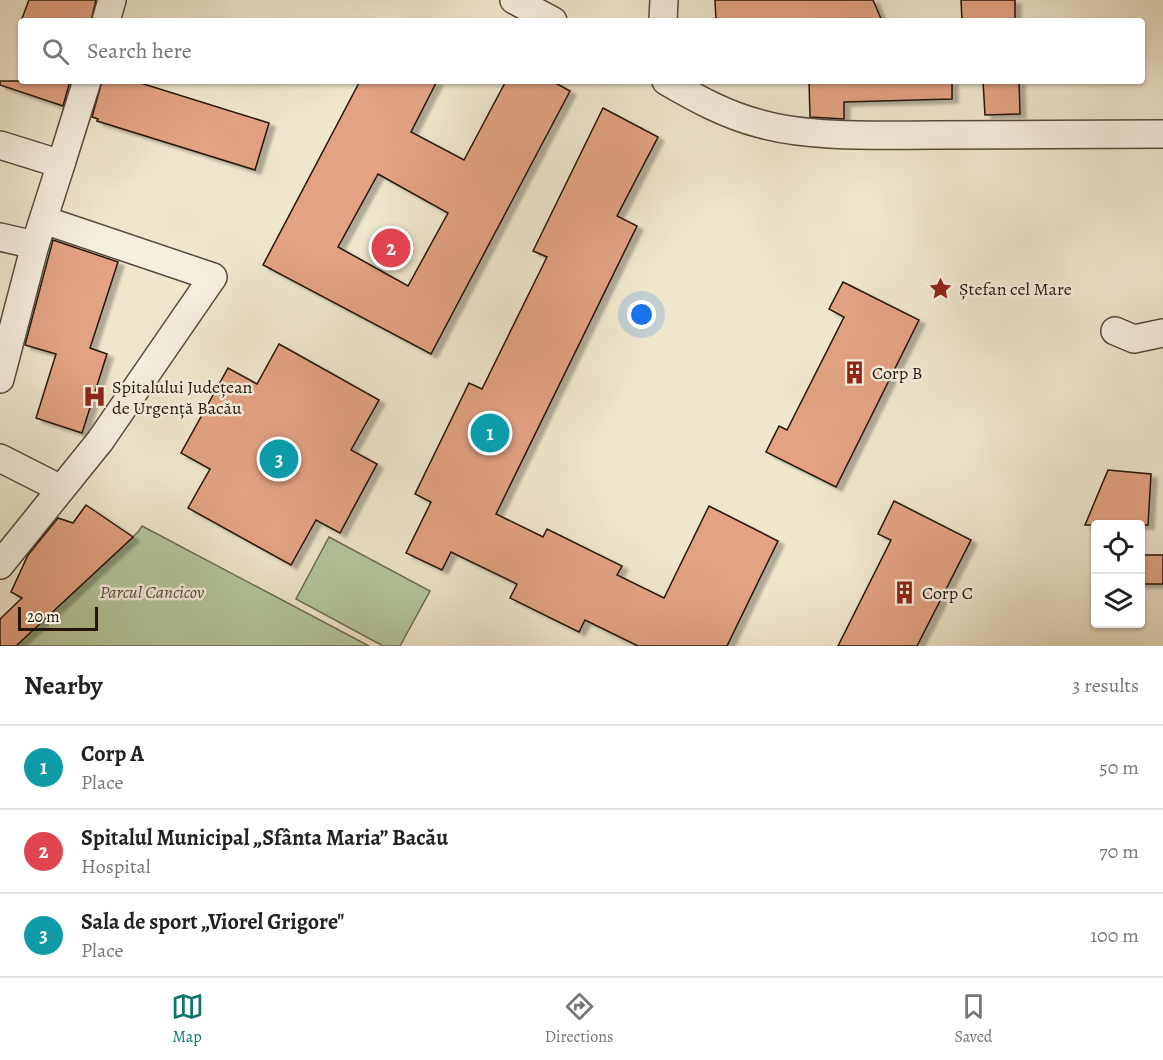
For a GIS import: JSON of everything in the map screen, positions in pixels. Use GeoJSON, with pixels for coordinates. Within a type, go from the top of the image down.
{"type":"FeatureCollection","features":[{"type":"Feature","properties":{"kind":"lane"},"geometry":{"type":"LineString","coordinates":[[107,18],[112,0]]}},
{"type":"Feature","properties":{"kind":"lane"},"geometry":{"type":"LineString","coordinates":[[514,0],[547,18]]}},
{"type":"Feature","properties":{"kind":"lane"},"geometry":{"type":"LineString","coordinates":[[663,18],[664,0]]}},
{"type":"Feature","properties":{"kind":"lane"},"geometry":{"type":"LineString","coordinates":[[0,379],[40,233],[86,84]]}},
{"type":"Feature","properties":{"kind":"lane"},"geometry":{"type":"LineString","coordinates":[[671,84],[732,116],[800,132],[893,135],[1163,134]]}},
{"type":"Feature","properties":{"kind":"lane"},"geometry":{"type":"LineString","coordinates":[[0,145],[61,164]]}},
{"type":"Feature","properties":{"kind":"lane"},"geometry":{"type":"LineString","coordinates":[[0,237],[40,233],[213,277],[100,441],[0,564]]}},
{"type":"Feature","properties":{"kind":"lane"},"geometry":{"type":"LineString","coordinates":[[1115,331],[1134,339],[1163,333]]}},
{"type":"Feature","properties":{"kind":"lane"},"geometry":{"type":"LineString","coordinates":[[0,458],[62,489]]}},
{"type":"Feature","properties":{"kind":"green space","name":"Parcul Cancicov"},"geometry":{"type":"Polygon","coordinates":[[[142,526],[369,646],[16,646],[142,526]]]}},
{"type":"Feature","properties":{"kind":"green space"},"geometry":{"type":"Polygon","coordinates":[[[329,537],[430,591],[400,646],[383,646],[296,599],[329,537]]]}},
{"type":"Feature","properties":{"kind":"building"},"geometry":{"type":"Polygon","coordinates":[[[29,0],[96,0],[92,18],[22,18],[29,0]]]}},
{"type":"Feature","properties":{"kind":"building"},"geometry":{"type":"Polygon","coordinates":[[[715,0],[873,0],[881,18],[716,18],[715,0]]]}},
{"type":"Feature","properties":{"kind":"building"},"geometry":{"type":"Polygon","coordinates":[[[961,0],[1015,0],[1015,18],[962,18],[961,0]]]}},
{"type":"Feature","properties":{"kind":"building"},"geometry":{"type":"Polygon","coordinates":[[[0,81],[18,81],[18,84],[69,84],[63,106],[0,85],[0,81]]]}},
{"type":"Feature","properties":{"kind":"building"},"geometry":{"type":"Polygon","coordinates":[[[101,84],[144,84],[269,123],[255,170],[97,121],[98,119],[92,117],[101,84]]]}},
{"type":"Feature","properties":{"kind":"building"},"geometry":{"type":"Polygon","coordinates":[[[358,84],[435,84],[411,132],[464,160],[504,84],[557,84],[570,91],[431,354],[263,265],[358,84]],[[378,174],[338,247],[408,286],[448,213],[378,174]]]}},
{"type":"Feature","properties":{"kind":"building"},"geometry":{"type":"Polygon","coordinates":[[[809,84],[952,84],[952,99],[844,102],[844,119],[810,117],[809,84]]]}},
{"type":"Feature","properties":{"kind":"building"},"geometry":{"type":"Polygon","coordinates":[[[983,84],[1019,84],[1020,114],[985,115],[983,84]]]}},
{"type":"Feature","properties":{"kind":"building"},"geometry":{"type":"Polygon","coordinates":[[[603,108],[658,137],[617,216],[637,226],[496,514],[543,537],[547,529],[622,566],[617,575],[664,598],[709,506],[778,541],[727,646],[638,646],[585,620],[579,632],[510,598],[517,584],[451,552],[442,570],[406,553],[431,502],[415,494],[469,383],[482,389],[547,257],[533,251],[603,108]]]}},
{"type":"Feature","properties":{"kind":"building"},"geometry":{"type":"Polygon","coordinates":[[[53,240],[118,262],[90,348],[107,354],[82,433],[36,418],[56,354],[25,345],[53,240]]]}},
{"type":"Feature","properties":{"kind":"building","name":"Corp B"},"geometry":{"type":"Polygon","coordinates":[[[843,282],[919,320],[836,487],[766,452],[779,426],[787,430],[844,317],[829,309],[843,282]]]}},
{"type":"Feature","properties":{"kind":"building"},"geometry":{"type":"Polygon","coordinates":[[[279,344],[379,400],[351,450],[377,464],[340,533],[316,520],[291,565],[188,508],[210,469],[181,453],[228,368],[257,384],[279,344]]]}},
{"type":"Feature","properties":{"kind":"building"},"geometry":{"type":"Polygon","coordinates":[[[1108,470],[1151,474],[1148,525],[1145,525],[1145,520],[1091,520],[1091,525],[1085,525],[1108,470]]]}},
{"type":"Feature","properties":{"kind":"building","name":"Corp C"},"geometry":{"type":"Polygon","coordinates":[[[894,501],[971,540],[917,646],[838,646],[891,540],[878,534],[894,501]]]}},
{"type":"Feature","properties":{"kind":"building"},"geometry":{"type":"Polygon","coordinates":[[[86,505],[133,537],[16,646],[0,646],[0,619],[22,598],[11,592],[28,555],[58,518],[73,523],[86,505]]]}},
{"type":"Feature","properties":{"kind":"building"},"geometry":{"type":"Polygon","coordinates":[[[1145,555],[1163,555],[1163,584],[1145,584],[1145,555]]]}},
{"type":"Feature","properties":{"kind":"place","name":"Spitalul Municipal „Sfânta Maria” Bacău"},"geometry":{"type":"Point","coordinates":[391,248]}},
{"type":"Feature","properties":{"kind":"place","name":"Ștefan cel Mare"},"geometry":{"type":"Point","coordinates":[941,289]}},
{"type":"Feature","properties":{"kind":"place","name":"Corp B"},"geometry":{"type":"Point","coordinates":[854,373]}},
{"type":"Feature","properties":{"kind":"place","name":"Spitalului Județean de Urgență Bacău"},"geometry":{"type":"Point","coordinates":[94,397]}},
{"type":"Feature","properties":{"kind":"place","name":"Corp A"},"geometry":{"type":"Point","coordinates":[490,433]}},
{"type":"Feature","properties":{"kind":"place","name":"Sala de sport „Viorel Grigore\""},"geometry":{"type":"Point","coordinates":[279,459]}},
{"type":"Feature","properties":{"kind":"place","name":"Corp C"},"geometry":{"type":"Point","coordinates":[904,593]}}]}
